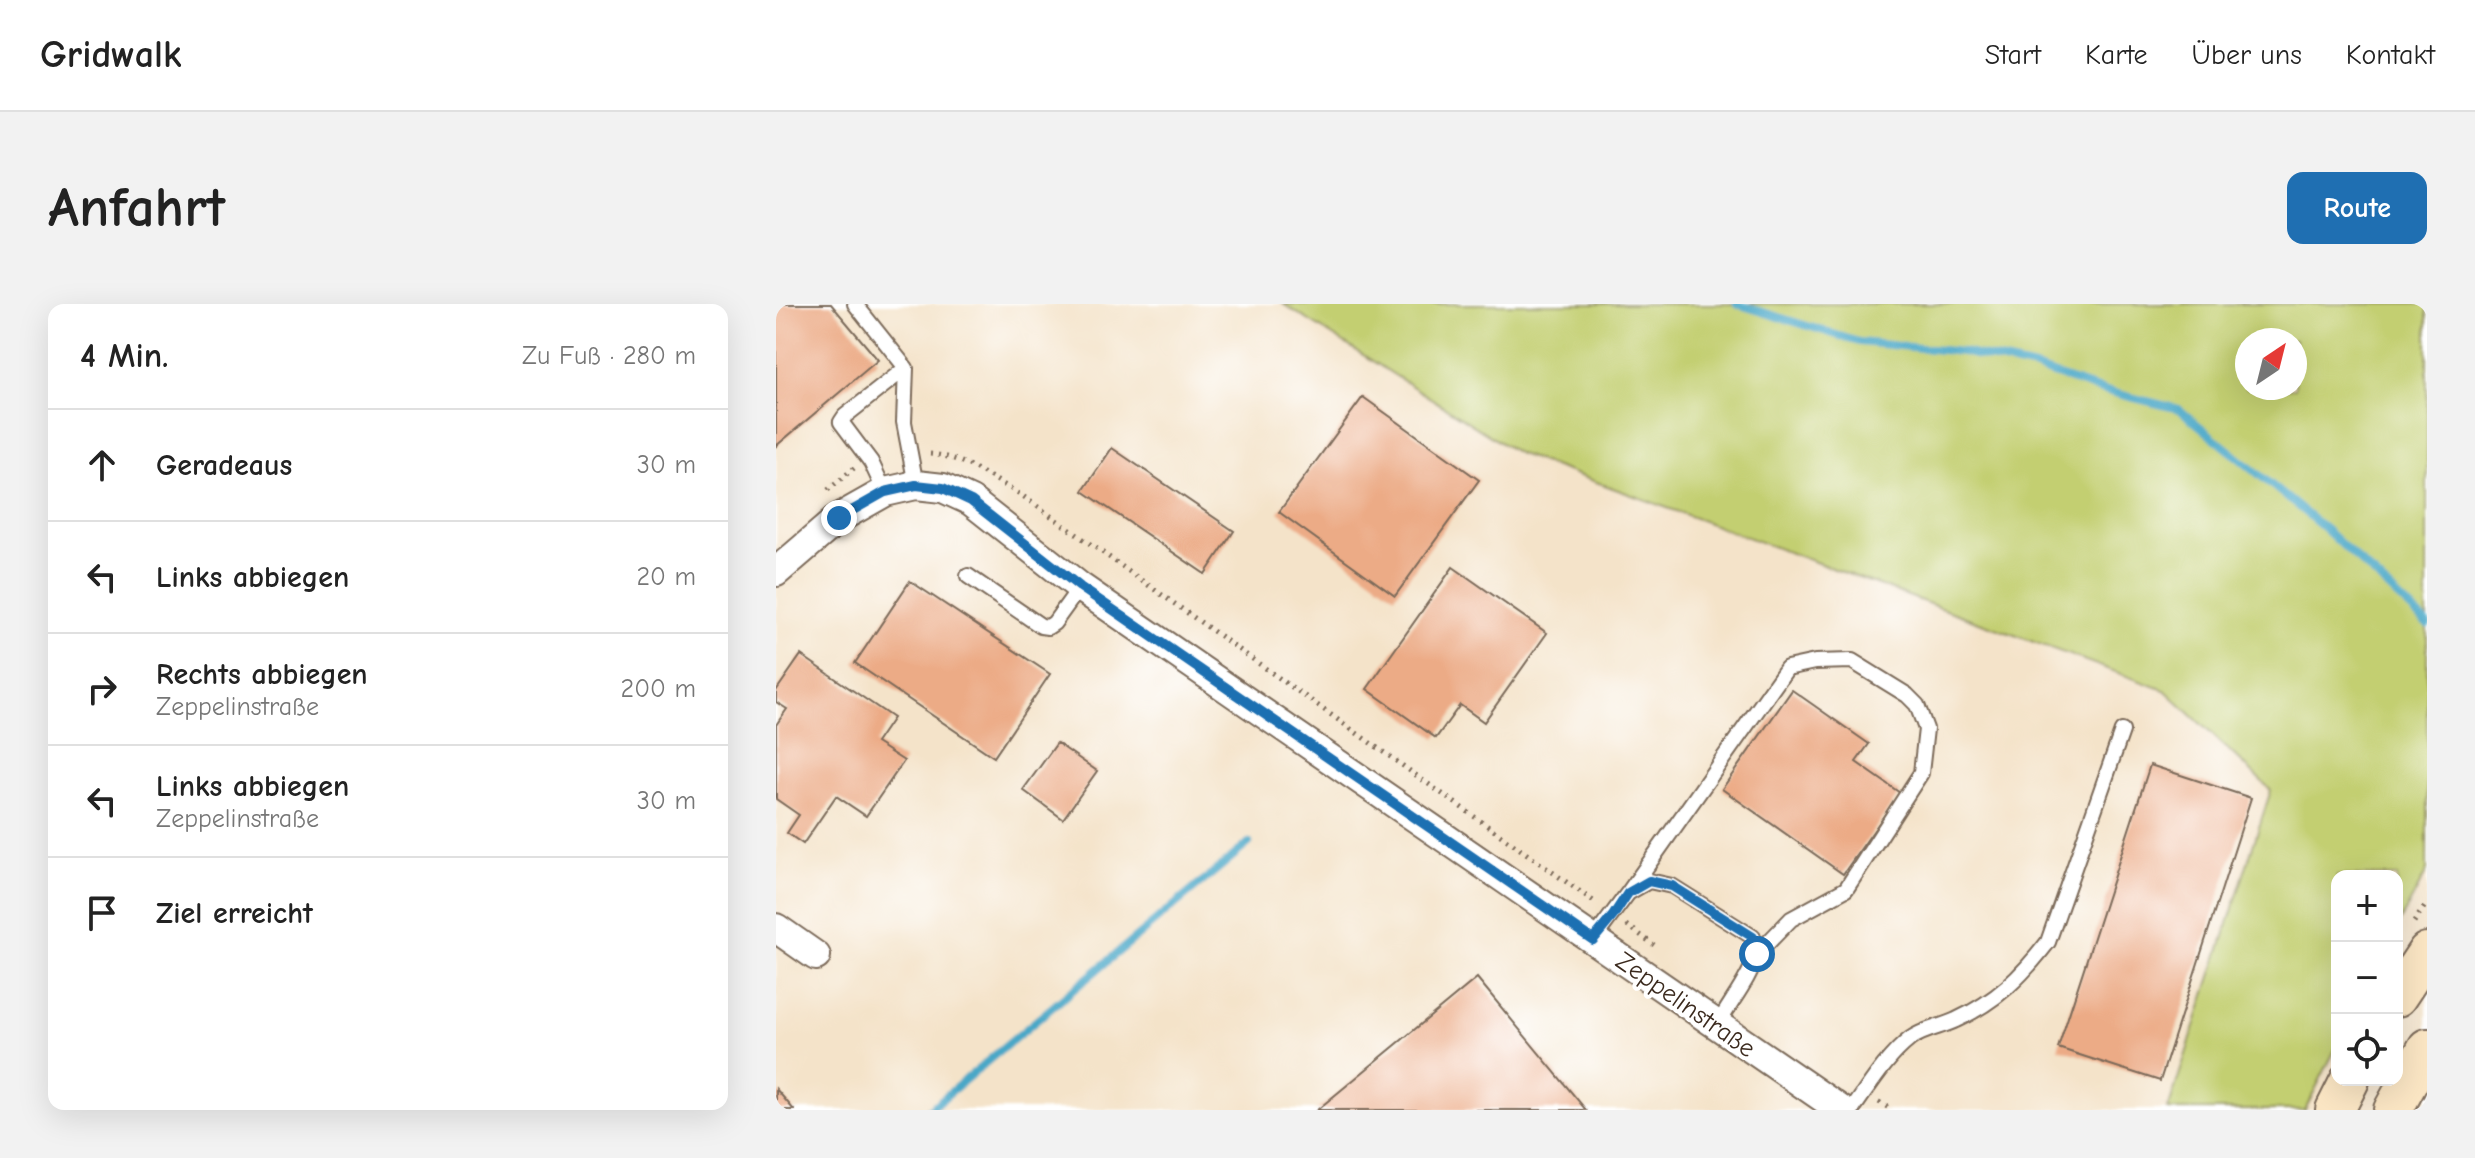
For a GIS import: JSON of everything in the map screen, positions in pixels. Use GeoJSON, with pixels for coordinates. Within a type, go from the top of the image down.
{"type":"FeatureCollection","features":[{"type":"Feature","properties":{"kind":"main road"},"geometry":{"type":"LineString","coordinates":[[2403,988],[2427,952]]}},
{"type":"Feature","properties":{"kind":"main road"},"geometry":{"type":"LineString","coordinates":[[2393,1110],[2427,1048]]}},
{"type":"Feature","properties":{"kind":"main road"},"geometry":{"type":"LineString","coordinates":[[2335,1110],[2347,1086]]}},
{"type":"Feature","properties":{"kind":"street","name":"Zeppelinstraße"},"geometry":{"type":"LineString","coordinates":[[776,572],[839,518],[885,492],[916,485],[943,488],[971,501],[1080,587],[1839,1109]]}},
{"type":"Feature","properties":{"kind":"street"},"geometry":{"type":"LineString","coordinates":[[776,928],[816,956]]}},
{"type":"Feature","properties":{"kind":"lane"},"geometry":{"type":"LineString","coordinates":[[855,304],[906,368],[904,422],[916,485]]}},
{"type":"Feature","properties":{"kind":"lane"},"geometry":{"type":"LineString","coordinates":[[885,492],[871,462],[841,422],[906,368]]}},
{"type":"Feature","properties":{"kind":"lane"},"geometry":{"type":"LineString","coordinates":[[968,576],[1041,626],[1048,627],[1080,587]]}},
{"type":"Feature","properties":{"kind":"lane"},"geometry":{"type":"LineString","coordinates":[[1593,940],[1787,668],[1815,662],[1852,661],[1907,695],[1917,705],[1926,729],[1921,773],[1846,889],[1791,919],[1757,954],[1718,1025]]}},
{"type":"Feature","properties":{"kind":"lane"},"geometry":{"type":"LineString","coordinates":[[1839,1109],[1912,1037],[1956,1020],[1996,998],[2026,971],[2048,942],[2122,731]]}},
{"type":"Feature","properties":{"kind":"lane"},"geometry":{"type":"LineString","coordinates":[[1628,893],[1649,881],[1672,886],[1753,937],[1757,954]]}},
{"type":"Feature","properties":{"kind":"green space"},"geometry":{"type":"Polygon","coordinates":[[[1283,304],[2427,304],[2427,871],[2403,916],[2403,870],[2331,870],[2331,1058],[2305,1110],[2168,1110],[2271,790],[2165,690],[1517,453],[1283,304]]]}},
{"type":"Feature","properties":{"kind":"building"},"geometry":{"type":"Polygon","coordinates":[[[776,304],[831,304],[878,360],[776,446],[776,304]]]}},
{"type":"Feature","properties":{"kind":"building"},"geometry":{"type":"Polygon","coordinates":[[[1363,397],[1479,480],[1395,596],[1279,512],[1363,397]]]}},
{"type":"Feature","properties":{"kind":"building"},"geometry":{"type":"Polygon","coordinates":[[[1112,448],[1234,531],[1205,574],[1083,491],[1112,448]]]}},
{"type":"Feature","properties":{"kind":"building"},"geometry":{"type":"Polygon","coordinates":[[[1453,567],[1547,633],[1484,722],[1460,705],[1436,738],[1367,689],[1453,567]]]}},
{"type":"Feature","properties":{"kind":"building"},"geometry":{"type":"Polygon","coordinates":[[[910,581],[1050,674],[994,757],[855,663],[910,581]]]}},
{"type":"Feature","properties":{"kind":"building"},"geometry":{"type":"Polygon","coordinates":[[[801,655],[893,718],[876,743],[904,761],[866,816],[836,796],[803,844],[787,833],[799,815],[776,799],[776,725],[787,709],[776,702],[776,691],[801,655]]]}},
{"type":"Feature","properties":{"kind":"building"},"geometry":{"type":"Polygon","coordinates":[[[1792,690],[1869,744],[1856,762],[1900,793],[1843,874],[1722,789],[1792,690]]]}},
{"type":"Feature","properties":{"kind":"building"},"geometry":{"type":"Polygon","coordinates":[[[1057,743],[1097,771],[1063,819],[1023,790],[1057,743]]]}},
{"type":"Feature","properties":{"kind":"building"},"geometry":{"type":"Polygon","coordinates":[[[2150,765],[2251,798],[2160,1081],[2058,1048],[2150,765]]]}},
{"type":"Feature","properties":{"kind":"building"},"geometry":{"type":"Polygon","coordinates":[[[1477,978],[1586,1110],[1317,1110],[1477,978]]]}},
{"type":"Feature","properties":{"kind":"building"},"geometry":{"type":"Polygon","coordinates":[[[776,1089],[794,1110],[776,1110],[776,1089]]]}},
{"type":"Feature","properties":{"kind":"waterway"},"geometry":{"type":"LineString","coordinates":[[1737,304],[1859,342],[1962,352],[2035,368],[2094,388],[2179,409],[2325,529],[2427,624]]}},
{"type":"Feature","properties":{"kind":"waterway"},"geometry":{"type":"LineString","coordinates":[[929,1110],[1249,843]]}},
{"type":"Feature","properties":{"kind":"route"},"geometry":{"type":"LineString","coordinates":[[839,518],[885,492],[916,485],[943,488],[971,501],[1080,587],[1593,940],[1628,893],[1649,881],[1672,886],[1753,937],[1757,954]]}}]}
